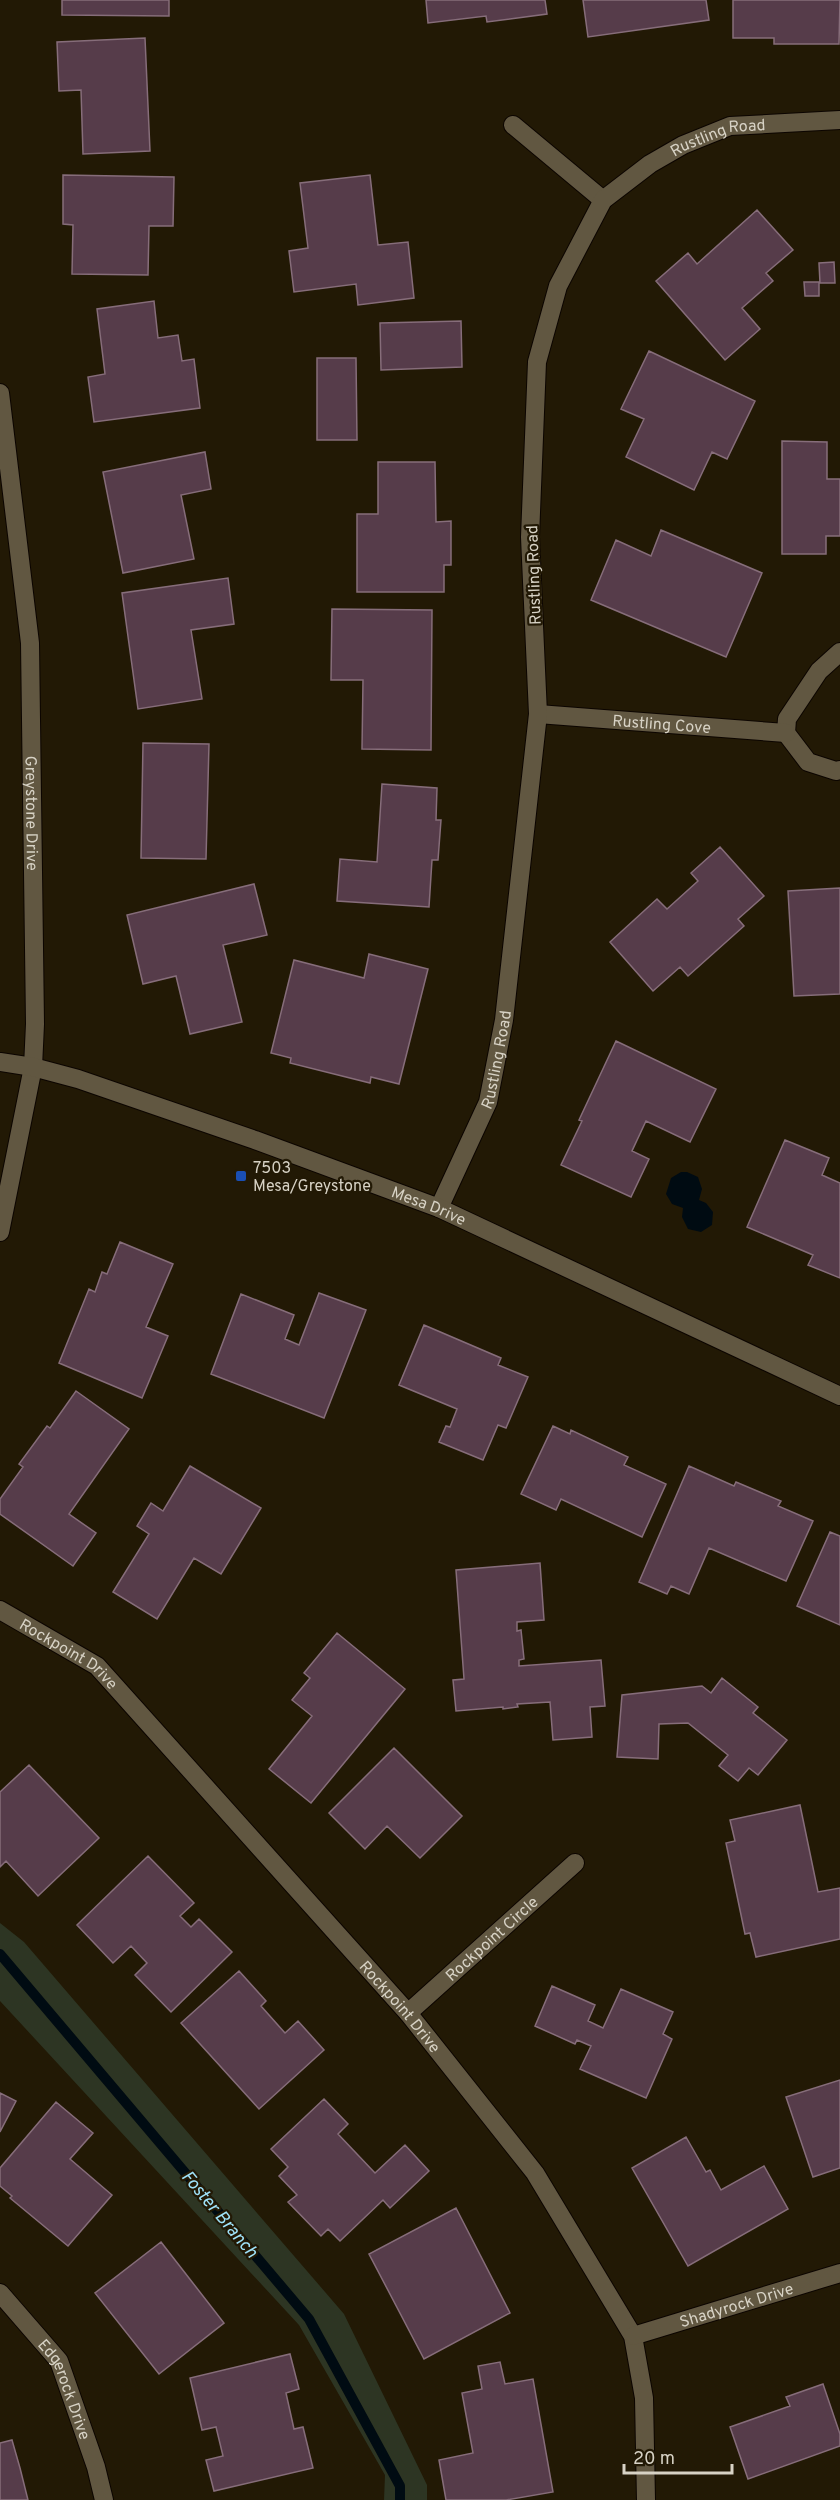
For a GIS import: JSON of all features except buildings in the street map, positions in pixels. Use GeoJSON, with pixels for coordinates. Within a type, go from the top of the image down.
{"type":"FeatureCollection","features":[{"type":"Feature","properties":{"kind":"street","name":"Rustling Road"},"geometry":{"type":"LineString","coordinates":[[440,1208],[488,1102],[504,1020],[538,714],[530,537],[537,362],[558,286],[603,200],[650,164],[682,145],[730,126],[840,120]]}},
{"type":"Feature","properties":{"kind":"street"},"geometry":{"type":"LineString","coordinates":[[513,125],[603,200]]}},
{"type":"Feature","properties":{"kind":"street","name":"Greystone Drive"},"geometry":{"type":"LineString","coordinates":[[0,393],[30,643],[35,1024],[33,1067],[0,1232]]}},
{"type":"Feature","properties":{"kind":"street"},"geometry":{"type":"LineString","coordinates":[[840,652],[819,671],[793,709],[787,719],[786,733],[808,762],[836,771],[840,770]]}},
{"type":"Feature","properties":{"kind":"street","name":"Rustling Cove"},"geometry":{"type":"LineString","coordinates":[[538,714],[786,733]]}},
{"type":"Feature","properties":{"kind":"street","name":"Mesa Drive"},"geometry":{"type":"LineString","coordinates":[[0,1062],[33,1067],[78,1079],[255,1140],[440,1208],[840,1396]]}},
{"type":"Feature","properties":{"kind":"street","name":"Rockpoint Drive"},"geometry":{"type":"LineString","coordinates":[[0,1610],[97,1665],[408,2013],[535,2173],[633,2336],[644,2398],[646,2500]]}},
{"type":"Feature","properties":{"kind":"street","name":"Rockpoint Circle"},"geometry":{"type":"LineString","coordinates":[[408,2013],[575,1863]]}},
{"type":"Feature","properties":{"kind":"street","name":"Shadyrock Drive"},"geometry":{"type":"LineString","coordinates":[[633,2336],[840,2273]]}},
{"type":"Feature","properties":{"kind":"street","name":"Edgerock Drive"},"geometry":{"type":"LineString","coordinates":[[0,2293],[59,2361],[96,2467],[105,2500]]}},
{"type":"Feature","properties":{"kind":"green space"},"geometry":{"type":"Polygon","coordinates":[[[0,1923],[24,1942],[344,2314],[427,2485],[427,2500],[384,2500],[385,2475],[299,2325],[0,2001],[0,1923]]]}},
{"type":"Feature","properties":{"kind":"shaded area"},"geometry":{"type":"Polygon","coordinates":[[[681,1172],[698,1177],[702,1189],[699,1200],[706,1203],[713,1212],[712,1225],[701,1232],[688,1229],[682,1217],[683,1208],[672,1204],[666,1194],[671,1178],[681,1172]]]}},
{"type":"Feature","properties":{"kind":"waterway","name":"Foster Branch"},"geometry":{"type":"LineString","coordinates":[[0,1954],[309,2319],[400,2486],[400,2500]]}},
{"type":"Feature","properties":{"kind":"place","name":"7503 Mesa/Greystone"},"geometry":{"type":"Point","coordinates":[241,1176]}}]}
